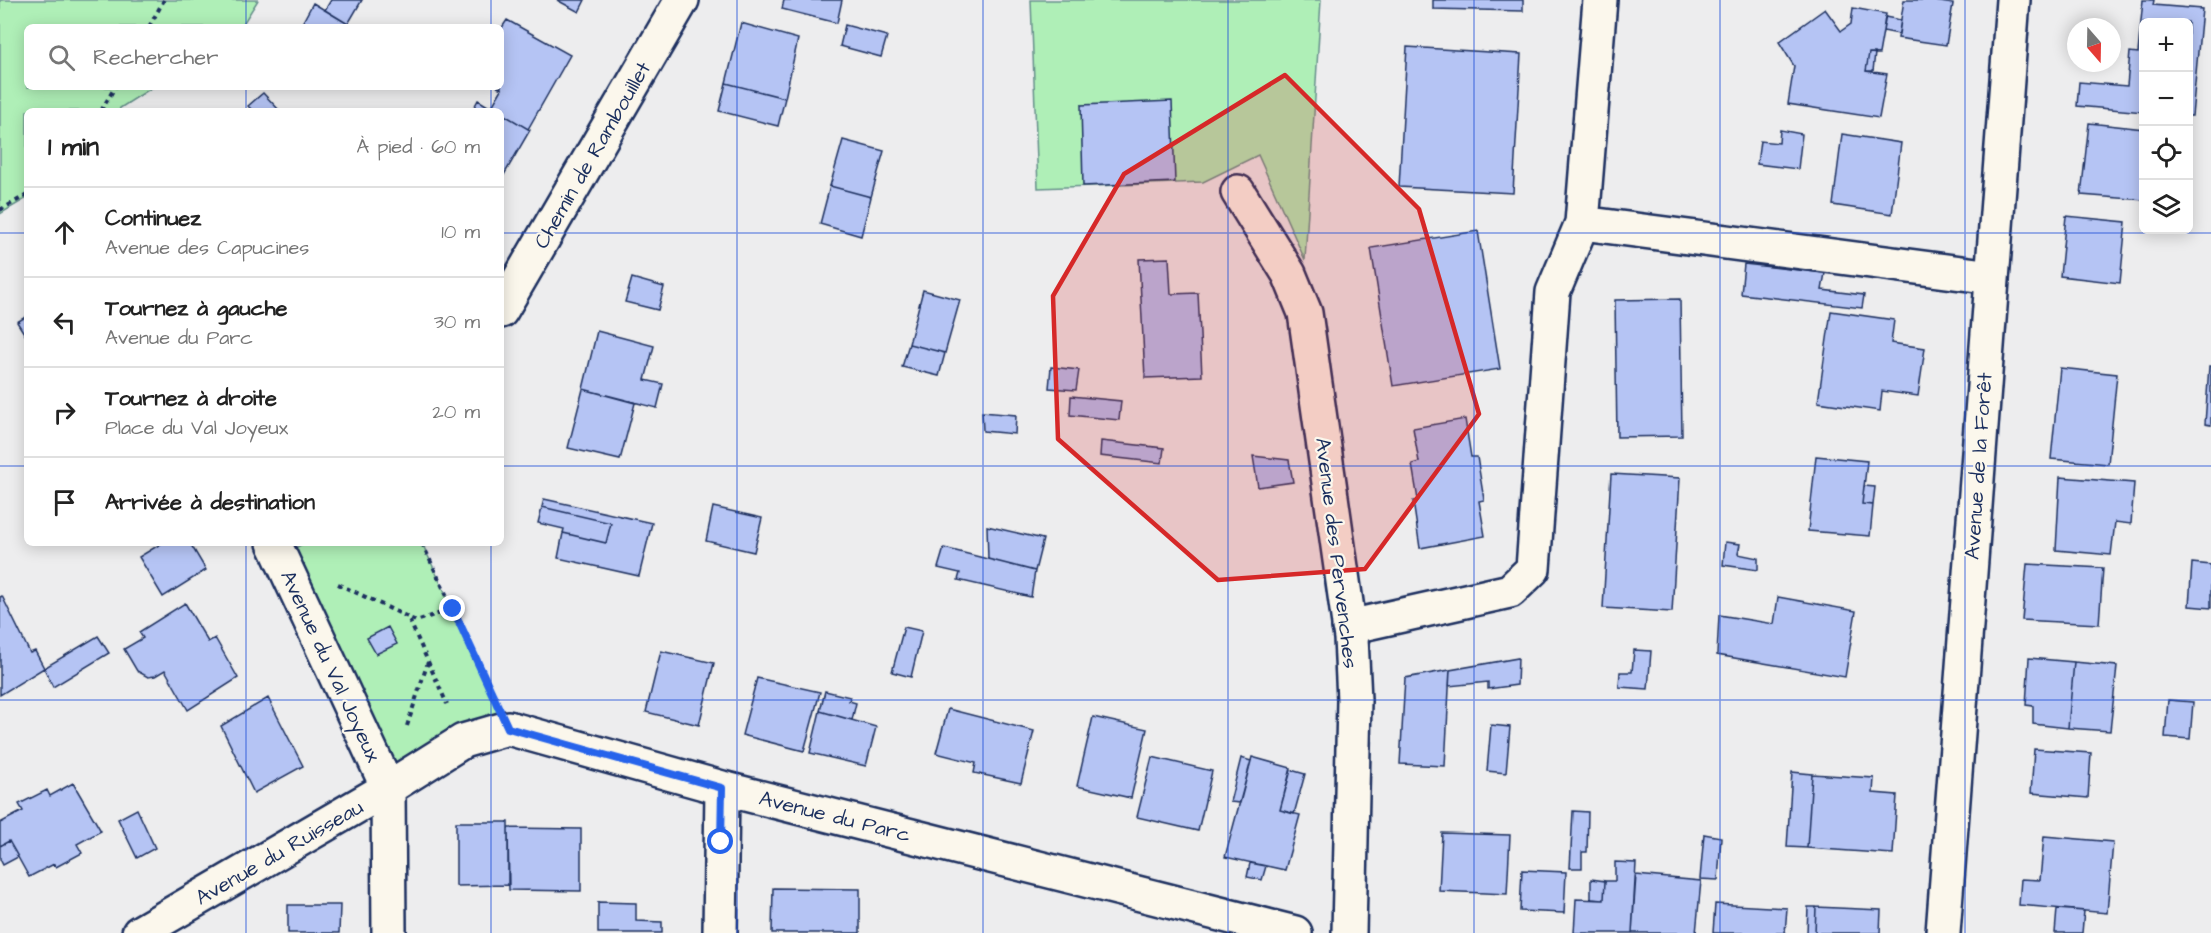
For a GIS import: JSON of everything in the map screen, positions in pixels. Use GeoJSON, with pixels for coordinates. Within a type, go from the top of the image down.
{"type":"FeatureCollection","features":[{"type":"Feature","properties":{"kind":"street","name":"Chemin de Rambouillet"},"geometry":{"type":"LineString","coordinates":[[504,306],[682,0]]}},
{"type":"Feature","properties":{"kind":"street"},"geometry":{"type":"LineString","coordinates":[[1349,627],[1510,591],[1533,569],[1553,292],[1582,223],[1600,0]]}},
{"type":"Feature","properties":{"kind":"street","name":"Avenue de la Forêt"},"geometry":{"type":"LineString","coordinates":[[1943,933],[2013,0]]}},
{"type":"Feature","properties":{"kind":"street","name":"Avenue des Pervenches"},"geometry":{"type":"LineString","coordinates":[[1238,192],[1288,274],[1305,313],[1349,627],[1354,700],[1349,933]]}},
{"type":"Feature","properties":{"kind":"street"},"geometry":{"type":"LineString","coordinates":[[1582,223],[1992,277]]}},
{"type":"Feature","properties":{"kind":"street","name":"Avenue du Val Joyeux"},"geometry":{"type":"LineString","coordinates":[[286,548],[388,788]]}},
{"type":"Feature","properties":{"kind":"street"},"geometry":{"type":"LineString","coordinates":[[389,933],[388,788],[463,741],[508,728]]}},
{"type":"Feature","properties":{"kind":"street","name":"Avenue du Parc"},"geometry":{"type":"LineString","coordinates":[[508,728],[722,788],[1295,933]]}},
{"type":"Feature","properties":{"kind":"street","name":"Avenue du Ruisseau"},"geometry":{"type":"LineString","coordinates":[[140,933],[388,788]]}},
{"type":"Feature","properties":{"kind":"street"},"geometry":{"type":"LineString","coordinates":[[720,933],[722,788]]}},
{"type":"Feature","properties":{"kind":"path"},"geometry":{"type":"LineString","coordinates":[[151,24],[164,0]]}},
{"type":"Feature","properties":{"kind":"path"},"geometry":{"type":"LineString","coordinates":[[103,108],[113,90]]}},
{"type":"Feature","properties":{"kind":"path"},"geometry":{"type":"LineString","coordinates":[[0,210],[24,197]]}},
{"type":"Feature","properties":{"kind":"path"},"geometry":{"type":"LineString","coordinates":[[424,546],[508,728]]}},
{"type":"Feature","properties":{"kind":"path"},"geometry":{"type":"LineString","coordinates":[[286,548],[416,621],[453,609]]}},
{"type":"Feature","properties":{"kind":"path"},"geometry":{"type":"LineString","coordinates":[[286,548],[408,617],[463,741]]}},
{"type":"Feature","properties":{"kind":"highlighted area"},"geometry":{"type":"Polygon","coordinates":[[[1285,75],[1419,209],[1479,414],[1365,569],[1218,580],[1058,439],[1053,296],[1124,174],[1285,75]]]}},
{"type":"Feature","properties":{"kind":"green space"},"geometry":{"type":"Polygon","coordinates":[[[0,0],[258,0],[243,24],[24,24],[24,90],[148,90],[120,108],[24,108],[24,200],[0,214],[0,0]]]}},
{"type":"Feature","properties":{"kind":"green space"},"geometry":{"type":"Polygon","coordinates":[[[1031,0],[1321,0],[1305,260],[1258,155],[1203,182],[1038,188],[1031,0]]]}},
{"type":"Feature","properties":{"kind":"green space"},"geometry":{"type":"Polygon","coordinates":[[[299,546],[423,546],[508,728],[388,788],[280,557],[299,546]]]}},
{"type":"Feature","properties":{"kind":"building"},"geometry":{"type":"Polygon","coordinates":[[[331,0],[362,0],[348,24],[325,10],[331,0]]]}},
{"type":"Feature","properties":{"kind":"building"},"geometry":{"type":"Polygon","coordinates":[[[557,0],[585,0],[579,12],[557,0]]]}},
{"type":"Feature","properties":{"kind":"building"},"geometry":{"type":"Polygon","coordinates":[[[784,0],[842,0],[837,23],[782,9],[784,0]]]}},
{"type":"Feature","properties":{"kind":"building"},"geometry":{"type":"Polygon","coordinates":[[[1433,0],[1523,0],[1523,11],[1433,9],[1433,0]]]}},
{"type":"Feature","properties":{"kind":"building"},"geometry":{"type":"Polygon","coordinates":[[[1904,0],[1928,0],[1953,4],[1946,45],[1898,38],[1904,0]]]}},
{"type":"Feature","properties":{"kind":"building"},"geometry":{"type":"Polygon","coordinates":[[[2143,0],[2154,0],[2153,5],[2202,9],[2193,105],[2193,18],[2141,18],[2143,0]]]}},
{"type":"Feature","properties":{"kind":"building"},"geometry":{"type":"Polygon","coordinates":[[[313,3],[348,24],[302,24],[313,3]]]}},
{"type":"Feature","properties":{"kind":"building"},"geometry":{"type":"Polygon","coordinates":[[[1853,8],[1886,14],[1879,54],[1869,53],[1866,71],[1887,74],[1879,118],[1788,104],[1794,66],[1779,42],[1825,9],[1841,31],[1851,24],[1853,8]]]}},
{"type":"Feature","properties":{"kind":"building"},"geometry":{"type":"Polygon","coordinates":[[[1885,17],[1901,20],[1899,34],[1883,31],[1885,17]]]}},
{"type":"Feature","properties":{"kind":"building"},"geometry":{"type":"Polygon","coordinates":[[[507,20],[570,55],[528,129],[504,115],[504,108],[491,108],[501,90],[504,90],[504,24],[507,20]]]}},
{"type":"Feature","properties":{"kind":"building"},"geometry":{"type":"Polygon","coordinates":[[[741,23],[798,39],[785,98],[726,83],[741,23]]]}},
{"type":"Feature","properties":{"kind":"building"},"geometry":{"type":"Polygon","coordinates":[[[845,25],[887,36],[881,57],[840,46],[845,25]]]}},
{"type":"Feature","properties":{"kind":"building"},"geometry":{"type":"Polygon","coordinates":[[[2139,42],[2139,112],[2077,106],[2079,82],[2127,86],[2130,52],[2138,53],[2139,42]]]}},
{"type":"Feature","properties":{"kind":"building"},"geometry":{"type":"Polygon","coordinates":[[[1407,47],[1521,54],[1513,193],[1399,187],[1407,47]]]}},
{"type":"Feature","properties":{"kind":"building"},"geometry":{"type":"Polygon","coordinates":[[[1869,53],[1875,53],[1873,71],[1866,71],[1869,53]]]}},
{"type":"Feature","properties":{"kind":"building"},"geometry":{"type":"Polygon","coordinates":[[[726,83],[785,98],[778,126],[719,111],[726,83]]]}},
{"type":"Feature","properties":{"kind":"building"},"geometry":{"type":"Polygon","coordinates":[[[263,93],[277,108],[250,108],[248,106],[263,93]]]}},
{"type":"Feature","properties":{"kind":"building"},"geometry":{"type":"Polygon","coordinates":[[[478,100],[491,108],[474,108],[478,100]]]}},
{"type":"Feature","properties":{"kind":"building"},"geometry":{"type":"Polygon","coordinates":[[[1172,101],[1175,182],[1083,186],[1081,105],[1172,101]]]}},
{"type":"Feature","properties":{"kind":"building"},"geometry":{"type":"Polygon","coordinates":[[[504,115],[530,130],[504,175],[504,115]]]}},
{"type":"Feature","properties":{"kind":"building"},"geometry":{"type":"Polygon","coordinates":[[[2089,123],[2139,128],[2139,200],[2081,195],[2089,123]]]}},
{"type":"Feature","properties":{"kind":"building"},"geometry":{"type":"Polygon","coordinates":[[[1780,130],[1802,134],[1798,169],[1757,164],[1760,141],[1779,143],[1780,130]]]}},
{"type":"Feature","properties":{"kind":"building"},"geometry":{"type":"Polygon","coordinates":[[[1842,134],[1901,143],[1892,214],[1833,205],[1842,134]]]}},
{"type":"Feature","properties":{"kind":"building"},"geometry":{"type":"Polygon","coordinates":[[[843,140],[884,151],[871,197],[830,186],[843,140]]]}},
{"type":"Feature","properties":{"kind":"building"},"geometry":{"type":"Polygon","coordinates":[[[830,186],[871,197],[861,236],[820,224],[830,186]]]}},
{"type":"Feature","properties":{"kind":"building"},"geometry":{"type":"Polygon","coordinates":[[[2066,216],[2126,222],[2120,283],[2060,276],[2066,216]]]}},
{"type":"Feature","properties":{"kind":"building"},"geometry":{"type":"Polygon","coordinates":[[[1478,231],[1500,369],[1393,386],[1371,248],[1478,231]]]}},
{"type":"Feature","properties":{"kind":"building"},"geometry":{"type":"Polygon","coordinates":[[[1169,258],[1171,294],[1198,293],[1202,376],[1145,378],[1139,259],[1169,258]]]}},
{"type":"Feature","properties":{"kind":"building"},"geometry":{"type":"Polygon","coordinates":[[[1744,264],[1825,273],[1822,290],[1864,295],[1862,308],[1741,294],[1744,264]]]}},
{"type":"Feature","properties":{"kind":"building"},"geometry":{"type":"Polygon","coordinates":[[[632,278],[664,287],[658,310],[625,302],[632,278]]]}},
{"type":"Feature","properties":{"kind":"building"},"geometry":{"type":"Polygon","coordinates":[[[923,290],[960,300],[945,353],[909,344],[923,290]]]}},
{"type":"Feature","properties":{"kind":"building"},"geometry":{"type":"Polygon","coordinates":[[[1680,299],[1682,436],[1617,437],[1615,300],[1680,299]]]}},
{"type":"Feature","properties":{"kind":"building"},"geometry":{"type":"Polygon","coordinates":[[[1831,311],[1894,320],[1891,343],[1925,348],[1918,396],[1882,391],[1880,411],[1818,402],[1831,311]]]}},
{"type":"Feature","properties":{"kind":"building"},"geometry":{"type":"Polygon","coordinates":[[[24,318],[24,333],[17,322],[24,318]]]}},
{"type":"Feature","properties":{"kind":"building"},"geometry":{"type":"Polygon","coordinates":[[[597,331],[654,346],[645,380],[663,384],[657,408],[583,389],[597,331]]]}},
{"type":"Feature","properties":{"kind":"building"},"geometry":{"type":"Polygon","coordinates":[[[909,344],[945,353],[939,376],[902,367],[909,344]]]}},
{"type":"Feature","properties":{"kind":"building"},"geometry":{"type":"Polygon","coordinates":[[[2209,366],[2211,366],[2211,425],[2205,424],[2209,366]]]}},
{"type":"Feature","properties":{"kind":"building"},"geometry":{"type":"Polygon","coordinates":[[[1051,367],[1079,370],[1076,390],[1049,388],[1051,367]]]}},
{"type":"Feature","properties":{"kind":"building"},"geometry":{"type":"Polygon","coordinates":[[[2060,368],[2117,374],[2108,464],[2051,459],[2060,368]]]}},
{"type":"Feature","properties":{"kind":"building"},"geometry":{"type":"Polygon","coordinates":[[[583,389],[635,403],[620,460],[568,448],[583,389]]]}},
{"type":"Feature","properties":{"kind":"building"},"geometry":{"type":"Polygon","coordinates":[[[1071,396],[1121,401],[1119,420],[1070,415],[1071,396]]]}},
{"type":"Feature","properties":{"kind":"building"},"geometry":{"type":"Polygon","coordinates":[[[982,412],[1016,415],[1015,434],[983,431],[982,412]]]}},
{"type":"Feature","properties":{"kind":"building"},"geometry":{"type":"Polygon","coordinates":[[[1465,419],[1471,457],[1477,457],[1484,500],[1479,501],[1485,536],[1420,548],[1413,501],[1418,500],[1412,464],[1419,462],[1413,428],[1465,419]]]}},
{"type":"Feature","properties":{"kind":"building"},"geometry":{"type":"Polygon","coordinates":[[[1101,441],[1164,448],[1162,463],[1100,456],[1101,441]]]}},
{"type":"Feature","properties":{"kind":"building"},"geometry":{"type":"Polygon","coordinates":[[[1253,456],[1289,460],[1293,482],[1258,487],[1253,456]]]}},
{"type":"Feature","properties":{"kind":"building"},"geometry":{"type":"Polygon","coordinates":[[[1816,456],[1867,461],[1862,504],[1873,505],[1870,536],[1808,531],[1816,456]]]}},
{"type":"Feature","properties":{"kind":"building"},"geometry":{"type":"Polygon","coordinates":[[[1611,474],[1680,478],[1672,612],[1603,608],[1611,474]]]}},
{"type":"Feature","properties":{"kind":"building"},"geometry":{"type":"Polygon","coordinates":[[[2060,477],[2134,483],[2131,524],[2115,522],[2111,555],[2056,550],[2060,477]]]}},
{"type":"Feature","properties":{"kind":"building"},"geometry":{"type":"Polygon","coordinates":[[[1864,486],[1875,487],[1873,505],[1862,504],[1864,486]]]}},
{"type":"Feature","properties":{"kind":"building"},"geometry":{"type":"Polygon","coordinates":[[[544,499],[652,523],[639,576],[558,558],[563,533],[606,543],[611,523],[542,507],[544,499]]]}},
{"type":"Feature","properties":{"kind":"building"},"geometry":{"type":"Polygon","coordinates":[[[542,507],[611,523],[606,543],[563,533],[564,529],[538,523],[542,507]]]}},
{"type":"Feature","properties":{"kind":"building"},"geometry":{"type":"Polygon","coordinates":[[[713,507],[762,518],[754,552],[706,541],[713,507]]]}},
{"type":"Feature","properties":{"kind":"building"},"geometry":{"type":"Polygon","coordinates":[[[987,526],[1043,539],[1035,571],[988,559],[987,526]]]}},
{"type":"Feature","properties":{"kind":"building"},"geometry":{"type":"Polygon","coordinates":[[[1725,542],[1740,544],[1738,554],[1758,558],[1758,570],[1723,565],[1725,542]]]}},
{"type":"Feature","properties":{"kind":"building"},"geometry":{"type":"Polygon","coordinates":[[[157,546],[192,546],[206,570],[163,597],[139,557],[157,546]]]}},
{"type":"Feature","properties":{"kind":"building"},"geometry":{"type":"Polygon","coordinates":[[[944,548],[1035,571],[1031,597],[958,580],[960,573],[938,568],[944,548]]]}},
{"type":"Feature","properties":{"kind":"building"},"geometry":{"type":"Polygon","coordinates":[[[2192,563],[2211,565],[2211,608],[2189,606],[2192,563]]]}},
{"type":"Feature","properties":{"kind":"building"},"geometry":{"type":"Polygon","coordinates":[[[2027,564],[2103,568],[2099,624],[2022,620],[2027,564]]]}},
{"type":"Feature","properties":{"kind":"building"},"geometry":{"type":"Polygon","coordinates":[[[2,596],[30,653],[35,651],[44,668],[0,695],[0,597],[2,596]]]}},
{"type":"Feature","properties":{"kind":"building"},"geometry":{"type":"Polygon","coordinates":[[[1778,597],[1856,611],[1845,677],[1717,655],[1719,615],[1774,624],[1778,597]]]}},
{"type":"Feature","properties":{"kind":"building"},"geometry":{"type":"Polygon","coordinates":[[[185,603],[208,642],[215,638],[238,678],[188,710],[165,670],[148,677],[137,671],[124,649],[143,638],[139,632],[185,603]]]}},
{"type":"Feature","properties":{"kind":"building"},"geometry":{"type":"Polygon","coordinates":[[[388,627],[397,644],[376,654],[367,638],[388,627]]]}},
{"type":"Feature","properties":{"kind":"building"},"geometry":{"type":"Polygon","coordinates":[[[904,627],[922,631],[911,677],[892,672],[904,627]]]}},
{"type":"Feature","properties":{"kind":"building"},"geometry":{"type":"Polygon","coordinates":[[[98,636],[109,653],[53,687],[44,668],[98,636]]]}},
{"type":"Feature","properties":{"kind":"building"},"geometry":{"type":"Polygon","coordinates":[[[1634,650],[1651,651],[1648,689],[1619,687],[1620,672],[1632,672],[1634,650]]]}},
{"type":"Feature","properties":{"kind":"building"},"geometry":{"type":"Polygon","coordinates":[[[661,651],[714,663],[699,725],[646,712],[661,651]]]}},
{"type":"Feature","properties":{"kind":"building"},"geometry":{"type":"Polygon","coordinates":[[[1518,658],[1517,685],[1488,689],[1488,682],[1449,686],[1450,670],[1518,658]]]}},
{"type":"Feature","properties":{"kind":"building"},"geometry":{"type":"Polygon","coordinates":[[[2029,658],[2074,662],[2068,728],[2033,724],[2033,706],[2026,705],[2029,658]]]}},
{"type":"Feature","properties":{"kind":"building"},"geometry":{"type":"Polygon","coordinates":[[[2074,662],[2117,666],[2110,731],[2068,728],[2074,662]]]}},
{"type":"Feature","properties":{"kind":"building"},"geometry":{"type":"Polygon","coordinates":[[[1450,670],[1445,766],[1400,764],[1405,678],[1450,670]]]}},
{"type":"Feature","properties":{"kind":"building"},"geometry":{"type":"Polygon","coordinates":[[[757,678],[820,692],[804,751],[742,735],[757,678]]]}},
{"type":"Feature","properties":{"kind":"building"},"geometry":{"type":"Polygon","coordinates":[[[825,691],[850,697],[849,701],[856,703],[852,720],[820,711],[825,691]]]}},
{"type":"Feature","properties":{"kind":"building"},"geometry":{"type":"Polygon","coordinates":[[[268,698],[303,766],[254,793],[221,726],[268,698]]]}},
{"type":"Feature","properties":{"kind":"building"},"geometry":{"type":"Polygon","coordinates":[[[2168,700],[2193,702],[2190,739],[2165,737],[2168,700]]]}},
{"type":"Feature","properties":{"kind":"building"},"geometry":{"type":"Polygon","coordinates":[[[948,709],[1034,731],[1021,783],[974,773],[976,763],[936,753],[948,709]]]}},
{"type":"Feature","properties":{"kind":"building"},"geometry":{"type":"Polygon","coordinates":[[[820,711],[876,727],[866,766],[810,753],[820,711]]]}},
{"type":"Feature","properties":{"kind":"building"},"geometry":{"type":"Polygon","coordinates":[[[1093,717],[1147,729],[1131,798],[1077,786],[1093,717]]]}},
{"type":"Feature","properties":{"kind":"building"},"geometry":{"type":"Polygon","coordinates":[[[1491,725],[1510,727],[1506,773],[1487,771],[1491,725]]]}},
{"type":"Feature","properties":{"kind":"building"},"geometry":{"type":"Polygon","coordinates":[[[2034,749],[2091,753],[2088,798],[2031,793],[2034,749]]]}},
{"type":"Feature","properties":{"kind":"building"},"geometry":{"type":"Polygon","coordinates":[[[1152,757],[1212,771],[1198,831],[1137,817],[1152,757]]]}},
{"type":"Feature","properties":{"kind":"building"},"geometry":{"type":"Polygon","coordinates":[[[1252,757],[1291,768],[1280,810],[1300,815],[1285,870],[1225,857],[1252,757]]]}},
{"type":"Feature","properties":{"kind":"building"},"geometry":{"type":"Polygon","coordinates":[[[1241,758],[1251,761],[1240,803],[1230,802],[1241,758]]]}},
{"type":"Feature","properties":{"kind":"building"},"geometry":{"type":"Polygon","coordinates":[[[1291,770],[1305,774],[1294,814],[1280,810],[1291,770]]]}},
{"type":"Feature","properties":{"kind":"building"},"geometry":{"type":"Polygon","coordinates":[[[1792,772],[1812,774],[1807,848],[1787,847],[1792,772]]]}},
{"type":"Feature","properties":{"kind":"building"},"geometry":{"type":"Polygon","coordinates":[[[1812,774],[1874,778],[1873,793],[1897,795],[1893,854],[1807,848],[1812,774]]]}},
{"type":"Feature","properties":{"kind":"building"},"geometry":{"type":"Polygon","coordinates":[[[73,783],[101,831],[77,844],[82,853],[56,867],[54,864],[29,877],[9,841],[0,846],[0,823],[23,811],[19,804],[47,790],[50,796],[73,783]]]}},
{"type":"Feature","properties":{"kind":"building"},"geometry":{"type":"Polygon","coordinates":[[[137,809],[155,848],[137,858],[118,819],[137,809]]]}},
{"type":"Feature","properties":{"kind":"building"},"geometry":{"type":"Polygon","coordinates":[[[1573,811],[1588,812],[1587,852],[1582,852],[1582,868],[1570,868],[1573,811]]]}},
{"type":"Feature","properties":{"kind":"building"},"geometry":{"type":"Polygon","coordinates":[[[456,822],[508,822],[508,885],[456,886],[456,822]]]}},
{"type":"Feature","properties":{"kind":"building"},"geometry":{"type":"Polygon","coordinates":[[[508,828],[581,829],[581,891],[509,890],[508,828]]]}},
{"type":"Feature","properties":{"kind":"building"},"geometry":{"type":"Polygon","coordinates":[[[1442,833],[1510,835],[1507,894],[1439,891],[1442,833]]]}},
{"type":"Feature","properties":{"kind":"building"},"geometry":{"type":"Polygon","coordinates":[[[1704,834],[1721,837],[1718,880],[1700,879],[1704,834]]]}},
{"type":"Feature","properties":{"kind":"building"},"geometry":{"type":"Polygon","coordinates":[[[2044,836],[2113,842],[2107,913],[2019,905],[2021,879],[2040,880],[2044,836]]]}},
{"type":"Feature","properties":{"kind":"building"},"geometry":{"type":"Polygon","coordinates":[[[9,841],[18,857],[3,865],[0,859],[0,846],[9,841]]]}},
{"type":"Feature","properties":{"kind":"building"},"geometry":{"type":"Polygon","coordinates":[[[1615,862],[1636,863],[1632,933],[1574,933],[1576,899],[1604,900],[1605,881],[1615,881],[1615,862]]]}},
{"type":"Feature","properties":{"kind":"building"},"geometry":{"type":"Polygon","coordinates":[[[1250,863],[1266,866],[1262,880],[1247,877],[1250,863]]]}},
{"type":"Feature","properties":{"kind":"building"},"geometry":{"type":"Polygon","coordinates":[[[1522,870],[1566,872],[1564,913],[1520,911],[1522,870]]]}},
{"type":"Feature","properties":{"kind":"building"},"geometry":{"type":"Polygon","coordinates":[[[1636,875],[1701,881],[1696,933],[1632,933],[1636,875]]]}},
{"type":"Feature","properties":{"kind":"building"},"geometry":{"type":"Polygon","coordinates":[[[1591,879],[1605,881],[1604,900],[1591,899],[1591,879]]]}},
{"type":"Feature","properties":{"kind":"building"},"geometry":{"type":"Polygon","coordinates":[[[773,888],[860,889],[860,933],[772,933],[773,888]]]}},
{"type":"Feature","properties":{"kind":"building"},"geometry":{"type":"Polygon","coordinates":[[[598,902],[636,903],[636,921],[662,922],[662,933],[598,933],[598,902]]]}},
{"type":"Feature","properties":{"kind":"building"},"geometry":{"type":"Polygon","coordinates":[[[1715,904],[1787,908],[1785,933],[1713,933],[1715,904]]]}},
{"type":"Feature","properties":{"kind":"building"},"geometry":{"type":"Polygon","coordinates":[[[288,905],[340,905],[339,933],[288,933],[288,905]]]}},
{"type":"Feature","properties":{"kind":"building"},"geometry":{"type":"Polygon","coordinates":[[[1808,907],[1816,907],[1815,933],[1807,933],[1808,907]]]}},
{"type":"Feature","properties":{"kind":"building"},"geometry":{"type":"Polygon","coordinates":[[[1816,907],[1881,910],[1880,933],[1815,933],[1816,907]]]}},
{"type":"Feature","properties":{"kind":"building"},"geometry":{"type":"Polygon","coordinates":[[[2057,909],[2084,911],[2082,933],[2055,933],[2057,909]]]}},
{"type":"Feature","properties":{"kind":"route"},"geometry":{"type":"LineString","coordinates":[[453,609],[508,728],[722,788],[721,842]]}}]}
